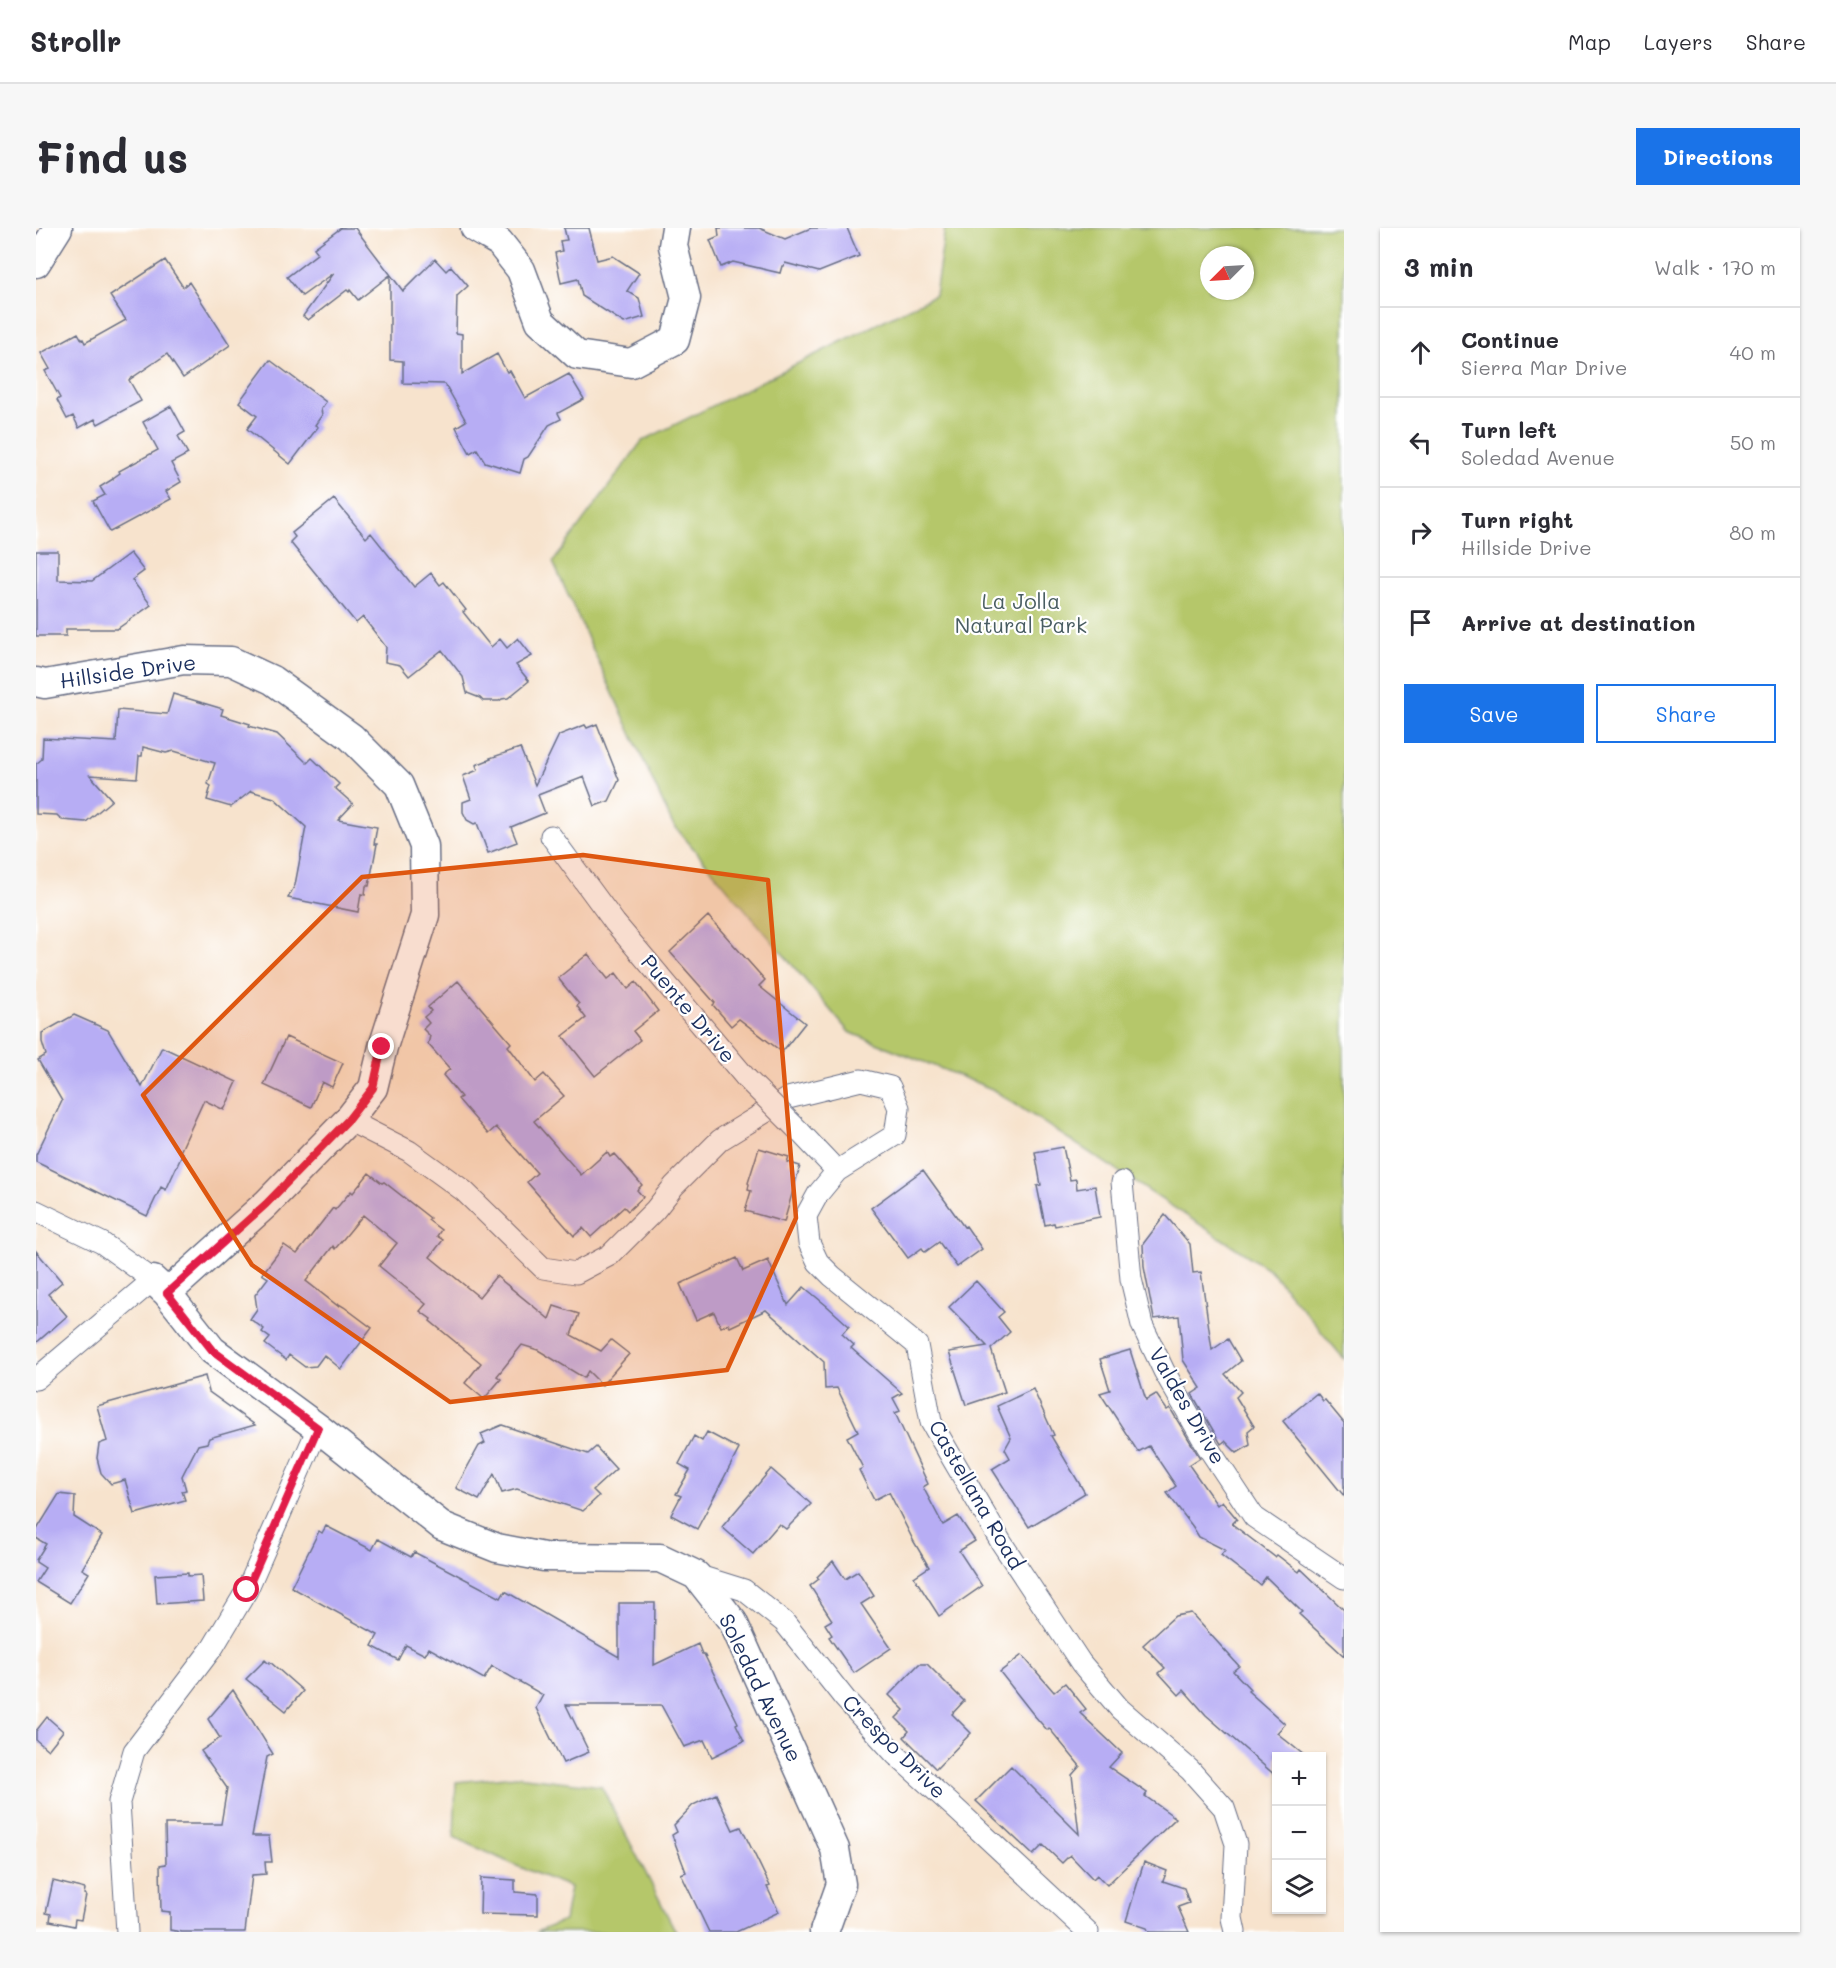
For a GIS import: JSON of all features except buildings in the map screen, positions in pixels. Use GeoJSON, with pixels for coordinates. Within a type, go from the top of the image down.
{"type":"FeatureCollection","features":[{"type":"Feature","properties":{"kind":"street"},"geometry":{"type":"LineString","coordinates":[[36,263],[58,228]]}},
{"type":"Feature","properties":{"kind":"street"},"geometry":{"type":"LineString","coordinates":[[475,228],[499,242],[521,270],[540,321],[577,355],[631,363],[675,340],[686,297],[673,246],[676,228]]}},
{"type":"Feature","properties":{"kind":"street","name":"Hillside Drive"},"geometry":{"type":"LineString","coordinates":[[36,682],[45,684],[184,660],[231,661],[272,680],[351,737],[399,785],[424,846],[425,915],[382,1047],[373,1088],[348,1120],[266,1204],[160,1287],[36,1379]]}},
{"type":"Feature","properties":{"kind":"street","name":"Puente Drive"},"geometry":{"type":"LineString","coordinates":[[552,836],[615,923],[746,1078],[837,1171]]}},
{"type":"Feature","properties":{"kind":"street","name":"Castellana Road"},"geometry":{"type":"LineString","coordinates":[[348,1120],[410,1151],[464,1191],[543,1268],[576,1273],[610,1255],[720,1140],[788,1098],[861,1080],[890,1087],[899,1108],[896,1135],[837,1171],[818,1194],[806,1216],[808,1243],[818,1262],[832,1276],[917,1346],[931,1422],[1001,1542],[1081,1664],[1120,1709],[1190,1770],[1224,1808],[1236,1844],[1232,1918],[1235,1932]]}},
{"type":"Feature","properties":{"kind":"street","name":"Valdes Drive"},"geometry":{"type":"LineString","coordinates":[[1122,1182],[1131,1279],[1142,1324],[1164,1371],[1207,1446],[1254,1517],[1344,1578]]}},
{"type":"Feature","properties":{"kind":"street","name":"Soledad Avenue"},"geometry":{"type":"LineString","coordinates":[[36,1211],[102,1242],[160,1287],[212,1350],[318,1428],[442,1526],[496,1548],[544,1557],[660,1558],[696,1575],[733,1622],[835,1849],[841,1884],[824,1932]]}},
{"type":"Feature","properties":{"kind":"street"},"geometry":{"type":"LineString","coordinates":[[127,1932],[119,1802],[134,1751],[213,1647],[247,1590],[318,1428]]}},
{"type":"Feature","properties":{"kind":"street","name":"Crespo Drive"},"geometry":{"type":"LineString","coordinates":[[696,1575],[744,1590],[784,1622],[845,1699],[896,1755],[1088,1932]]}},
{"type":"Feature","properties":{"kind":"highlighted area"},"geometry":{"type":"Polygon","coordinates":[[[583,855],[768,880],[796,1218],[727,1370],[450,1402],[252,1265],[143,1095],[362,877],[583,855]]]}},
{"type":"Feature","properties":{"kind":"green space","name":"La Jolla Natural Park"},"geometry":{"type":"Polygon","coordinates":[[[945,228],[1344,228],[1344,1359],[1270,1270],[992,1089],[849,1032],[672,823],[553,562],[642,441],[935,295],[945,228]]]}},
{"type":"Feature","properties":{"kind":"green space"},"geometry":{"type":"Polygon","coordinates":[[[516,1776],[601,1786],[676,1932],[536,1932],[564,1921],[570,1887],[454,1837],[456,1782],[516,1776]]]}},
{"type":"Feature","properties":{"kind":"route"},"geometry":{"type":"LineString","coordinates":[[247,1590],[318,1428],[212,1350],[167,1293],[266,1204],[348,1120],[373,1088],[382,1047]]}}]}
